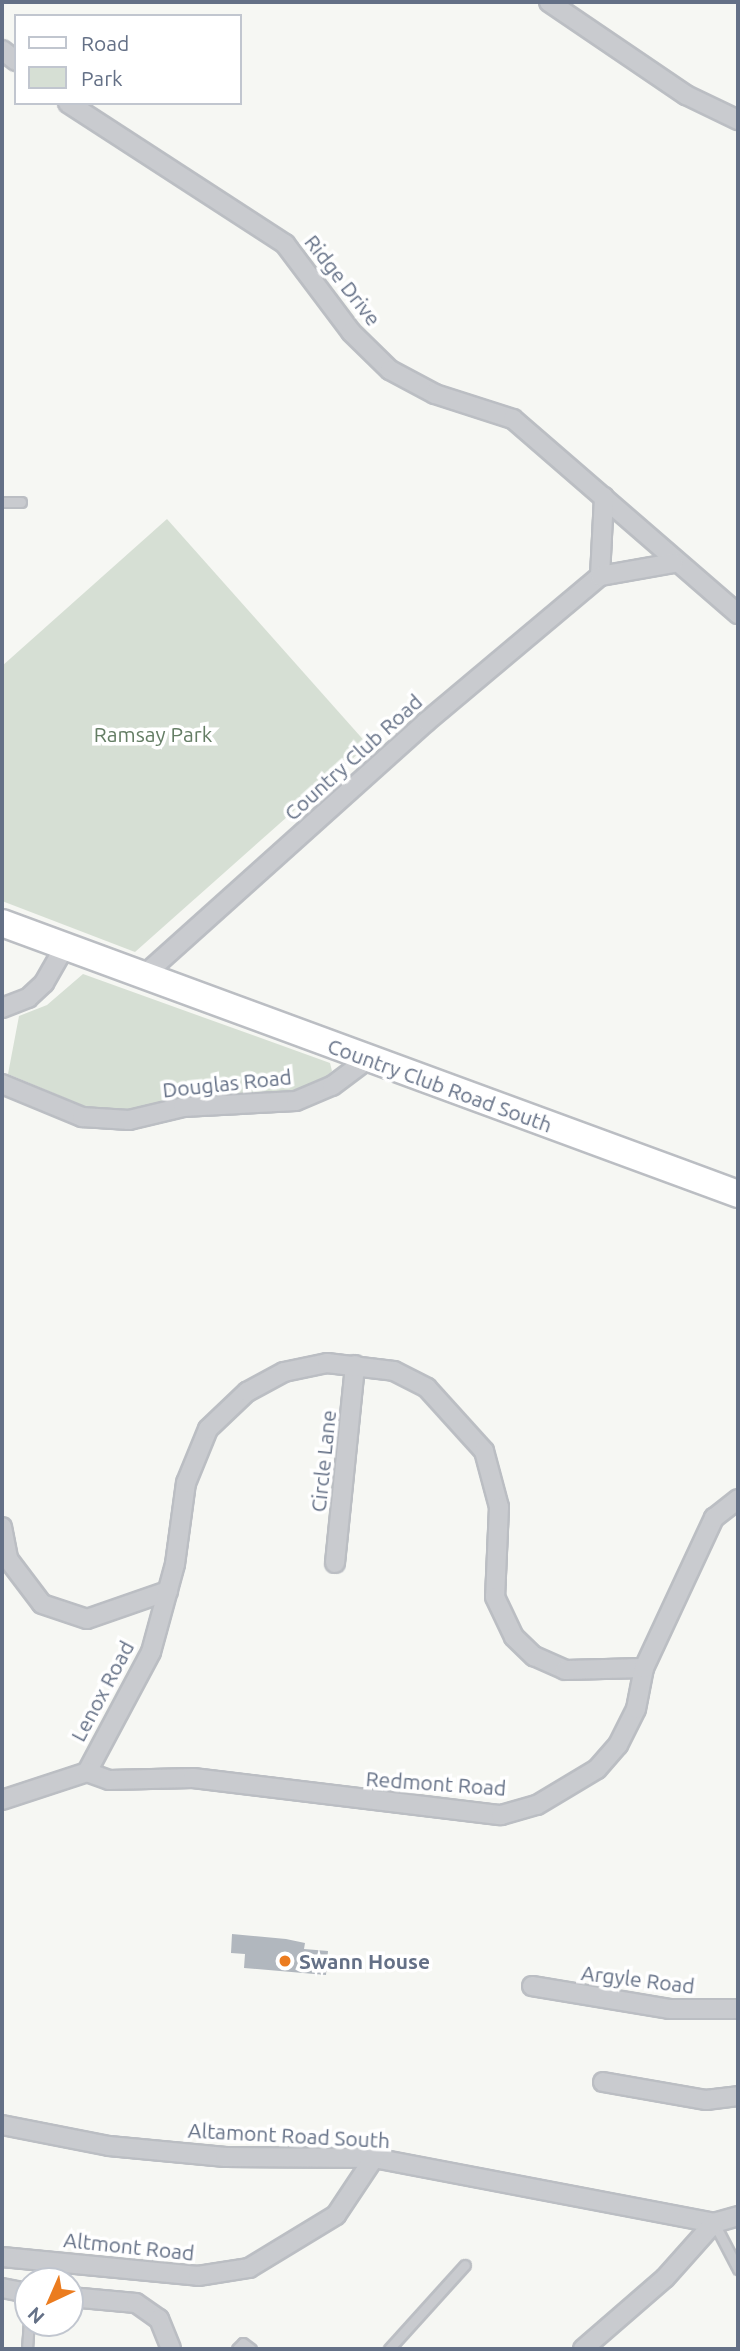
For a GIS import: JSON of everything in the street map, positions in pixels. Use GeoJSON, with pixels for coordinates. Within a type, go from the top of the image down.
{"type":"FeatureCollection","features":[{"type":"Feature","properties":{"kind":"main road","name":"Country Club Road South"},"geometry":{"type":"LineString","coordinates":[[2,923],[142,977],[738,1194]]}},
{"type":"Feature","properties":{"kind":"street"},"geometry":{"type":"LineString","coordinates":[[550,2],[686,95],[738,120]]}},
{"type":"Feature","properties":{"kind":"street","name":"Ridge Drive"},"geometry":{"type":"LineString","coordinates":[[71,105],[285,244],[351,332],[390,370],[435,394],[513,419],[604,497],[674,563],[738,614]]}},
{"type":"Feature","properties":{"kind":"street"},"geometry":{"type":"LineString","coordinates":[[604,497],[600,576],[674,563]]}},
{"type":"Feature","properties":{"kind":"street","name":"Country Club Road"},"geometry":{"type":"LineString","coordinates":[[142,977],[426,722],[600,576]]}},
{"type":"Feature","properties":{"kind":"street"},"geometry":{"type":"LineString","coordinates":[[2,1008],[44,983],[64,948]]}},
{"type":"Feature","properties":{"kind":"street","name":"Douglas Road"},"geometry":{"type":"LineString","coordinates":[[2,1084],[82,1117],[129,1120],[183,1107],[296,1101],[332,1086],[368,1059]]}},
{"type":"Feature","properties":{"kind":"street","name":"Circle Lane"},"geometry":{"type":"LineString","coordinates":[[335,1563],[355,1365]]}},
{"type":"Feature","properties":{"kind":"street","name":"Lenox Road"},"geometry":{"type":"LineString","coordinates":[[87,1772],[151,1652],[168,1591],[186,1483],[208,1429],[247,1392],[284,1372],[355,1365],[394,1371],[427,1388],[484,1451],[499,1507],[495,1597],[514,1637],[534,1656],[565,1670],[644,1668]]}},
{"type":"Feature","properties":{"kind":"street","name":"Redmont Road"},"geometry":{"type":"LineString","coordinates":[[87,1772],[109,1780],[193,1778],[501,1815],[537,1805],[597,1769],[636,1709],[644,1668],[713,1518],[738,1499]]}},
{"type":"Feature","properties":{"kind":"street","name":"Lenox Road"},"geometry":{"type":"LineString","coordinates":[[2,1527],[8,1559],[42,1604],[87,1619],[168,1591]]}},
{"type":"Feature","properties":{"kind":"street"},"geometry":{"type":"LineString","coordinates":[[2,1800],[87,1772]]}},
{"type":"Feature","properties":{"kind":"street","name":"Argyle Road"},"geometry":{"type":"LineString","coordinates":[[532,1986],[669,2009],[738,2009]]}},
{"type":"Feature","properties":{"kind":"street"},"geometry":{"type":"LineString","coordinates":[[603,2082],[706,2100],[738,2095]]}},
{"type":"Feature","properties":{"kind":"street","name":"Altamont Road South"},"geometry":{"type":"LineString","coordinates":[[2,2125],[109,2146],[225,2157],[374,2158],[714,2223],[738,2216]]}},
{"type":"Feature","properties":{"kind":"street","name":"Altmont Road"},"geometry":{"type":"LineString","coordinates":[[2,2257],[198,2276],[249,2268],[336,2215],[374,2158]]}},
{"type":"Feature","properties":{"kind":"street"},"geometry":{"type":"LineString","coordinates":[[583,2349],[665,2278],[714,2223]]}},
{"type":"Feature","properties":{"kind":"street"},"geometry":{"type":"LineString","coordinates":[[84,2298],[136,2303],[159,2319],[172,2349]]}},
{"type":"Feature","properties":{"kind":"lane"},"geometry":{"type":"LineString","coordinates":[[2,502],[21,502]]}},
{"type":"Feature","properties":{"kind":"lane"},"geometry":{"type":"LineString","coordinates":[[714,2223],[738,2269]]}},
{"type":"Feature","properties":{"kind":"lane"},"geometry":{"type":"LineString","coordinates":[[388,2349],[465,2265]]}},
{"type":"Feature","properties":{"kind":"lane"},"geometry":{"type":"LineString","coordinates":[[237,2349],[243,2343],[251,2349]]}},
{"type":"Feature","properties":{"kind":"green space","name":"Ramsay Park"},"geometry":{"type":"Polygon","coordinates":[[[167,519],[368,745],[135,952],[2,901],[2,666],[167,519]]]}},
{"type":"Feature","properties":{"kind":"green space"},"geometry":{"type":"Polygon","coordinates":[[[83,974],[330,1063],[332,1071],[307,1093],[103,1114],[8,1074],[19,1016],[47,1005],[83,974]]]}},
{"type":"Feature","properties":{"kind":"building","name":"Swann House"},"geometry":{"type":"Polygon","coordinates":[[[232,1934],[286,1939],[305,1943],[304,1949],[328,1951],[326,1975],[244,1968],[245,1954],[231,1953],[232,1934]]]}},
{"type":"Feature","properties":{"kind":"place","name":"Swann House"},"geometry":{"type":"Point","coordinates":[285,1961]}}]}
